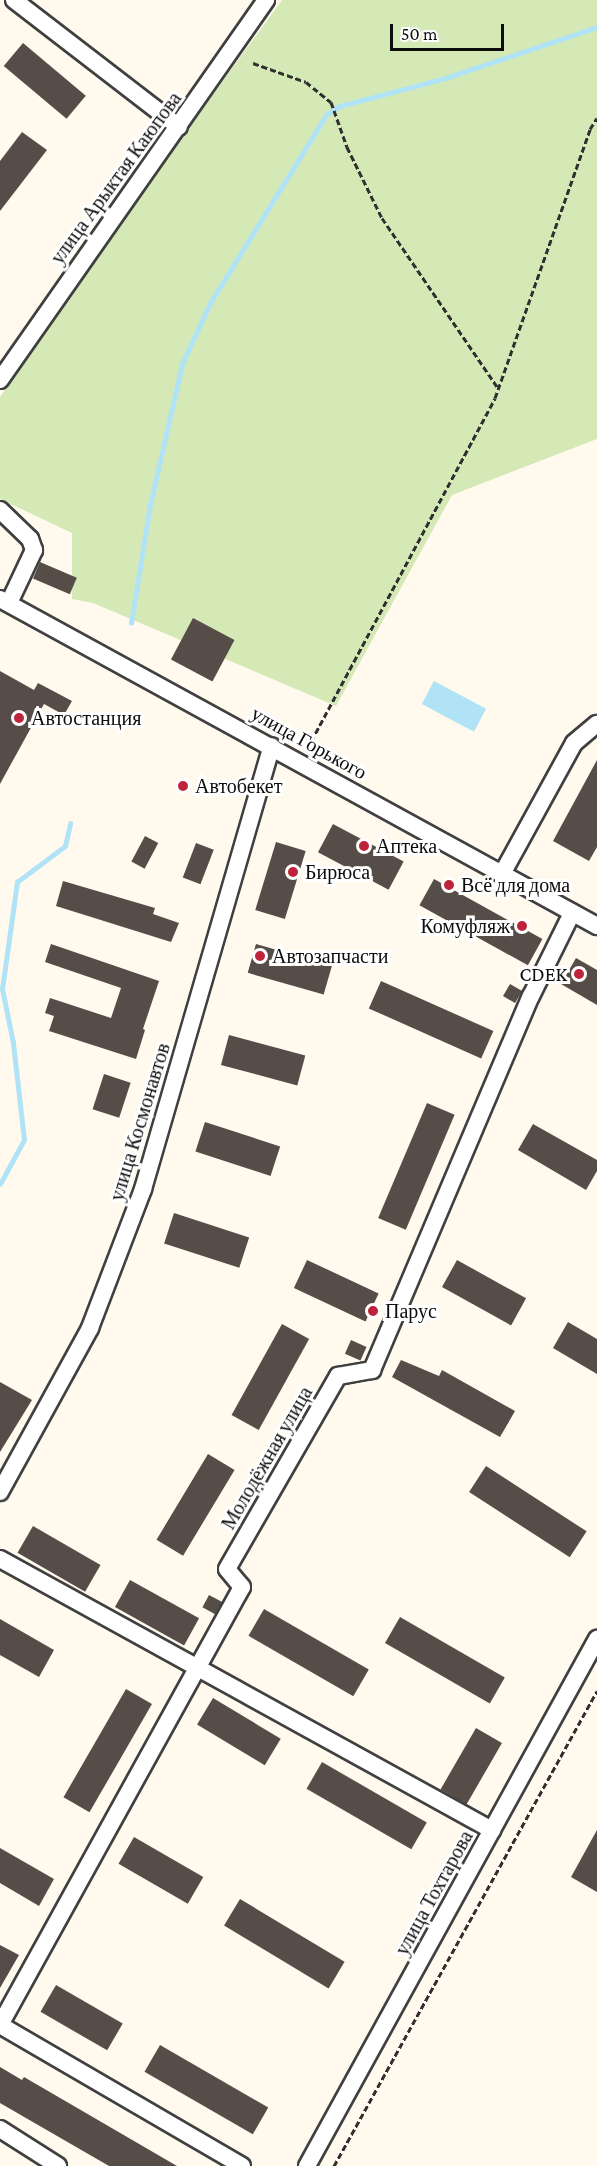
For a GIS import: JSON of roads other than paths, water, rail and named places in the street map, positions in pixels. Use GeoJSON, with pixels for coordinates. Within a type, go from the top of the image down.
{"type":"FeatureCollection","features":[{"type":"Feature","properties":{"kind":"street","name":"улица Арыктая Каюпова"},"geometry":{"type":"LineString","coordinates":[[1,373],[179,127],[266,0]]}},
{"type":"Feature","properties":{"kind":"street"},"geometry":{"type":"LineString","coordinates":[[19,2],[179,127]]}},
{"type":"Feature","properties":{"kind":"street"},"geometry":{"type":"LineString","coordinates":[[0,510],[30,538],[34,550],[4,601]]}},
{"type":"Feature","properties":{"kind":"street","name":"улица Горького"},"geometry":{"type":"LineString","coordinates":[[4,601],[300,761],[597,926]]}},
{"type":"Feature","properties":{"kind":"street"},"geometry":{"type":"LineString","coordinates":[[502,874],[574,742],[597,724]]}},
{"type":"Feature","properties":{"kind":"street","name":"улица Космонавтов"},"geometry":{"type":"LineString","coordinates":[[0,1492],[90,1328],[143,1189],[272,746]]}},
{"type":"Feature","properties":{"kind":"street","name":"Молодёжная улица"},"geometry":{"type":"LineString","coordinates":[[0,2025],[242,1587],[227,1569],[338,1376],[372,1370],[531,996],[572,913]]}},
{"type":"Feature","properties":{"kind":"street"},"geometry":{"type":"LineString","coordinates":[[0,1559],[492,1830]]}},
{"type":"Feature","properties":{"kind":"street","name":"улица Тохтарова"},"geometry":{"type":"LineString","coordinates":[[307,2166],[597,1639]]}},
{"type":"Feature","properties":{"kind":"street"},"geometry":{"type":"LineString","coordinates":[[0,2025],[242,2166]]}},
{"type":"Feature","properties":{"kind":"street"},"geometry":{"type":"LineString","coordinates":[[0,2129],[58,2166]]}},
{"type":"Feature","properties":{"kind":"water"},"geometry":{"type":"Polygon","coordinates":[[[434,681],[486,709],[474,732],[422,704],[434,681]]]}},
{"type":"Feature","properties":{"kind":"waterway"},"geometry":{"type":"LineString","coordinates":[[131,623],[150,505],[182,364],[210,303],[326,115],[340,106],[449,77],[597,27]]}},
{"type":"Feature","properties":{"kind":"waterway"},"geometry":{"type":"LineString","coordinates":[[0,1184],[24,1140],[13,1043],[2,989],[17,882],[65,846],[70,824]]}},
{"type":"Feature","properties":{"kind":"place","name":"Автостанция"},"geometry":{"type":"Point","coordinates":[19,718]}},
{"type":"Feature","properties":{"kind":"place","name":"Автобекет"},"geometry":{"type":"Point","coordinates":[183,786]}},
{"type":"Feature","properties":{"kind":"place","name":"Аптека"},"geometry":{"type":"Point","coordinates":[364,846]}},
{"type":"Feature","properties":{"kind":"place","name":"Бирюса"},"geometry":{"type":"Point","coordinates":[293,872]}},
{"type":"Feature","properties":{"kind":"place","name":"Всё для дома"},"geometry":{"type":"Point","coordinates":[449,885]}},
{"type":"Feature","properties":{"kind":"place","name":"Комуфляж"},"geometry":{"type":"Point","coordinates":[522,926]}},
{"type":"Feature","properties":{"kind":"place","name":"Автозапчасти"},"geometry":{"type":"Point","coordinates":[260,956]}},
{"type":"Feature","properties":{"kind":"place","name":"CDEK"},"geometry":{"type":"Point","coordinates":[579,974]}},
{"type":"Feature","properties":{"kind":"place","name":"Парус"},"geometry":{"type":"Point","coordinates":[373,1311]}}]}
